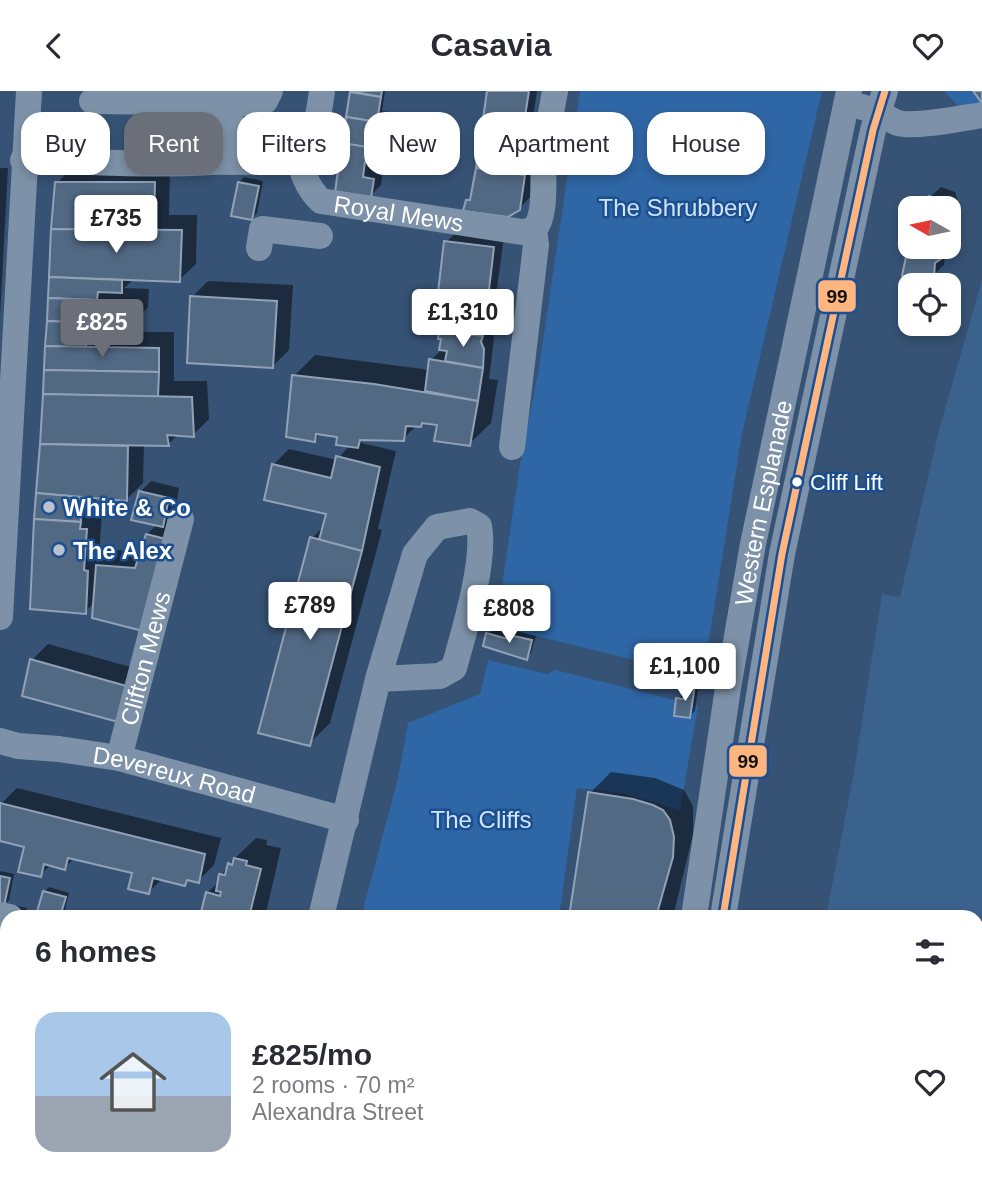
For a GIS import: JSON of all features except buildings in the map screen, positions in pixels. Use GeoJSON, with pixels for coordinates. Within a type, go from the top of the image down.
{"type":"FeatureCollection","features":[{"type":"Feature","properties":{"kind":"street"},"geometry":{"type":"LineString","coordinates":[[27,112],[29,91]]}},
{"type":"Feature","properties":{"kind":"street"},"geometry":{"type":"LineString","coordinates":[[92,101],[223,99],[258,103],[265,100],[270,91]]}},
{"type":"Feature","properties":{"kind":"street"},"geometry":{"type":"LineString","coordinates":[[319,112],[323,91]]}},
{"type":"Feature","properties":{"kind":"street"},"geometry":{"type":"LineString","coordinates":[[512,447],[536,245],[534,230],[541,211],[544,159],[555,91]]}},
{"type":"Feature","properties":{"kind":"street"},"geometry":{"type":"LineString","coordinates":[[847,97],[881,101],[898,123],[912,124],[982,115]]}},
{"type":"Feature","properties":{"kind":"street","name":"Western Esplanade"},"geometry":{"type":"LineString","coordinates":[[695,910],[728,688],[753,544],[847,97]]}},
{"type":"Feature","properties":{"kind":"street","name":"Western Esplanade"},"geometry":{"type":"LineString","coordinates":[[724,910],[782,554],[881,101]]}},
{"type":"Feature","properties":{"kind":"street"},"geometry":{"type":"LineString","coordinates":[[0,617],[7,358],[22,175]]}},
{"type":"Feature","properties":{"kind":"street","name":"Royal Mews"},"geometry":{"type":"LineString","coordinates":[[303,175],[312,193],[321,201],[522,232],[534,230]]}},
{"type":"Feature","properties":{"kind":"street"},"geometry":{"type":"LineString","coordinates":[[259,249],[262,229],[320,236]]}},
{"type":"Feature","properties":{"kind":"street","name":"Clifton Mews"},"geometry":{"type":"LineString","coordinates":[[119,758],[181,519]]}},
{"type":"Feature","properties":{"kind":"street"},"geometry":{"type":"LineString","coordinates":[[323,910],[378,679],[415,554],[437,527],[470,521],[480,526],[482,540],[467,621],[454,668],[440,676],[378,679]]}},
{"type":"Feature","properties":{"kind":"street","name":"Devereux Road"},"geometry":{"type":"LineString","coordinates":[[0,741],[18,746],[119,758],[346,820]]}},
{"type":"Feature","properties":{"kind":"green space","name":"The Shrubbery"},"geometry":{"type":"Polygon","coordinates":[[[580,91],[822,91],[742,434],[703,677],[496,626],[568,175],[633,175],[633,112],[577,112],[580,91]]]}},
{"type":"Feature","properties":{"kind":"green space"},"geometry":{"type":"Polygon","coordinates":[[[944,91],[982,91],[982,121],[972,121],[944,91]]]}},
{"type":"Feature","properties":{"kind":"green space","name":"The Cliffs"},"geometry":{"type":"Polygon","coordinates":[[[488,660],[547,674],[556,670],[698,706],[680,810],[622,793],[577,788],[560,910],[363,910],[398,778],[408,723],[480,694],[488,660]]]}},
{"type":"Feature","properties":{"kind":"shaded area"},"geometry":{"type":"Polygon","coordinates":[[[982,280],[982,910],[827,910],[854,772],[882,594],[900,597],[939,430],[982,280]]]}},
{"type":"Feature","properties":{"kind":"transit line","name":"99"},"geometry":{"type":"LineString","coordinates":[[724,910],[782,554],[873,130],[885,91]]}},
{"type":"Feature","properties":{"kind":"place","name":"Cliff Lift"},"geometry":{"type":"Point","coordinates":[797,482]}},
{"type":"Feature","properties":{"kind":"place","name":"White & Co"},"geometry":{"type":"Point","coordinates":[49,507]}},
{"type":"Feature","properties":{"kind":"place","name":"The Alex"},"geometry":{"type":"Point","coordinates":[59,550]}}]}
